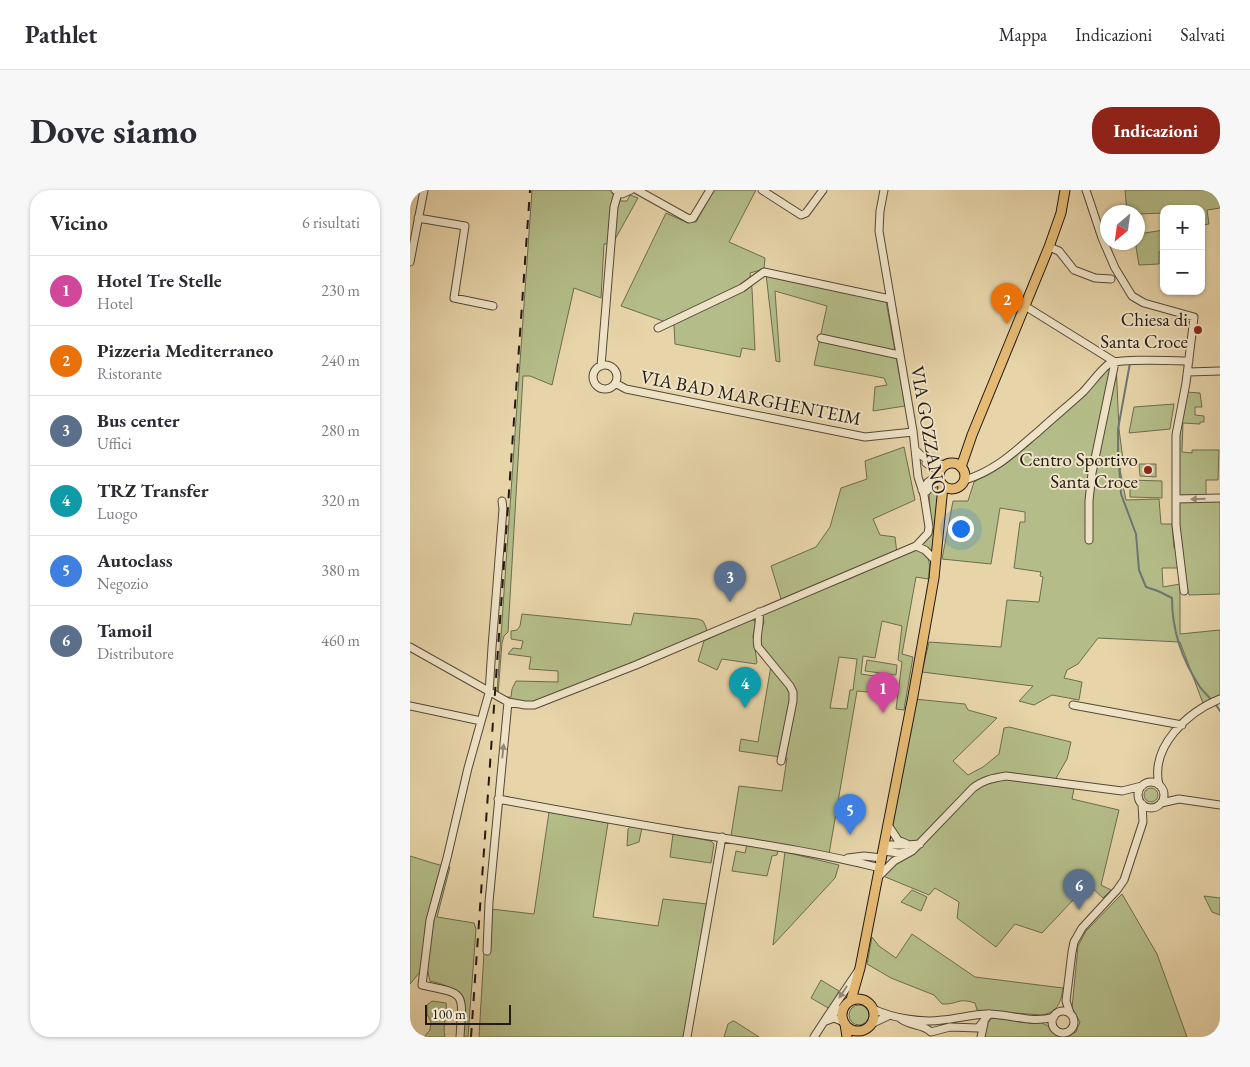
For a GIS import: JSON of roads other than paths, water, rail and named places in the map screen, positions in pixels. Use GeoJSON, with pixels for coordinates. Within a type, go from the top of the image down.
{"type":"FeatureCollection","features":[{"type":"Feature","properties":{"kind":"main road"},"geometry":{"type":"LineString","coordinates":[[961,467],[972,435],[1049,247],[1060,213],[1064,190]]}},
{"type":"Feature","properties":{"kind":"main road"},"geometry":{"type":"LineString","coordinates":[[948,464],[961,467],[965,473],[965,480],[958,488],[943,481],[948,464],[955,460],[972,435]]}},
{"type":"Feature","properties":{"kind":"main road","name":"VIA GOZZANO"},"geometry":{"type":"LineString","coordinates":[[888,825],[936,561],[943,481]]}},
{"type":"Feature","properties":{"kind":"main road"},"geometry":{"type":"LineString","coordinates":[[847,1037],[842,1014],[854,992],[860,968],[888,825]]}},
{"type":"Feature","properties":{"kind":"main road"},"geometry":{"type":"LineString","coordinates":[[845,1023],[857,1034],[871,1024],[874,1017],[873,1009],[866,1001],[861,988],[860,968]]}},
{"type":"Feature","properties":{"kind":"main road"},"geometry":{"type":"LineString","coordinates":[[848,1003],[859,998],[866,1001]]}},
{"type":"Feature","properties":{"kind":"street"},"geometry":{"type":"LineString","coordinates":[[410,262],[424,190]]}},
{"type":"Feature","properties":{"kind":"street"},"geometry":{"type":"LineString","coordinates":[[601,366],[609,366],[615,371],[617,379],[615,383],[606,389],[596,384],[594,374],[601,366],[614,207],[617,192],[626,194],[631,190]]}},
{"type":"Feature","properties":{"kind":"street"},"geometry":{"type":"LineString","coordinates":[[642,192],[688,219],[694,218],[710,190]]}},
{"type":"Feature","properties":{"kind":"street"},"geometry":{"type":"LineString","coordinates":[[762,190],[801,215],[806,213],[823,190]]}},
{"type":"Feature","properties":{"kind":"street","name":"VIA GOZZANO"},"geometry":{"type":"LineString","coordinates":[[884,190],[879,231],[913,432],[918,477],[923,493],[928,527],[928,534],[916,546]]}},
{"type":"Feature","properties":{"kind":"street"},"geometry":{"type":"LineString","coordinates":[[1086,190],[1094,218],[1105,245],[1115,268],[1132,296],[1144,303],[1194,318],[1188,372],[1176,435],[1178,546],[1184,591]]}},
{"type":"Feature","properties":{"kind":"street"},"geometry":{"type":"LineString","coordinates":[[418,218],[465,226],[454,298],[493,306]]}},
{"type":"Feature","properties":{"kind":"street"},"geometry":{"type":"LineString","coordinates":[[1049,247],[1059,251],[1074,270],[1095,278],[1110,279]]}},
{"type":"Feature","properties":{"kind":"street"},"geometry":{"type":"LineString","coordinates":[[658,328],[742,288],[764,272],[890,299]]}},
{"type":"Feature","properties":{"kind":"street"},"geometry":{"type":"LineString","coordinates":[[1025,306],[1115,362]]}},
{"type":"Feature","properties":{"kind":"street","name":"VIA GOZZANO"},"geometry":{"type":"LineString","coordinates":[[821,338],[900,355]]}},
{"type":"Feature","properties":{"kind":"street"},"geometry":{"type":"LineString","coordinates":[[965,480],[982,475],[1003,462],[1079,395],[1108,364],[1115,362],[1189,361]]}},
{"type":"Feature","properties":{"kind":"street"},"geometry":{"type":"LineString","coordinates":[[1089,540],[1089,501],[1092,473],[1115,362]]}},
{"type":"Feature","properties":{"kind":"street"},"geometry":{"type":"LineString","coordinates":[[1188,372],[1220,371]]}},
{"type":"Feature","properties":{"kind":"street","name":"VIA BAD MARGHENTEIM"},"geometry":{"type":"LineString","coordinates":[[615,383],[626,389],[865,438],[913,432]]}},
{"type":"Feature","properties":{"kind":"street"},"geometry":{"type":"LineString","coordinates":[[915,449],[929,461],[948,464]]}},
{"type":"Feature","properties":{"kind":"street"},"geometry":{"type":"LineString","coordinates":[[915,449],[918,456],[943,481]]}},
{"type":"Feature","properties":{"kind":"street"},"geometry":{"type":"LineString","coordinates":[[923,493],[926,484],[943,481]]}},
{"type":"Feature","properties":{"kind":"street"},"geometry":{"type":"LineString","coordinates":[[1176,499],[1220,498]]}},
{"type":"Feature","properties":{"kind":"street"},"geometry":{"type":"LineString","coordinates":[[460,1037],[461,1008],[459,997],[456,993],[445,989],[422,985],[430,920],[490,692],[502,501]]}},
{"type":"Feature","properties":{"kind":"street"},"geometry":{"type":"LineString","coordinates":[[410,648],[508,702],[526,705],[542,703],[916,546],[925,550],[936,561]]}},
{"type":"Feature","properties":{"kind":"street"},"geometry":{"type":"LineString","coordinates":[[758,612],[760,624],[756,640],[758,647],[793,692],[793,701],[781,761]]}},
{"type":"Feature","properties":{"kind":"street"},"geometry":{"type":"LineString","coordinates":[[1043,1020],[1062,1033],[1071,1030],[1074,1021],[1066,1001],[1074,942],[1082,928],[1124,880],[1143,822],[1164,796],[1157,777],[1158,768],[1167,743],[1175,730],[1196,712],[1215,701]]}},
{"type":"Feature","properties":{"kind":"street"},"geometry":{"type":"LineString","coordinates":[[487,951],[489,902],[508,702]]}},
{"type":"Feature","properties":{"kind":"street"},"geometry":{"type":"LineString","coordinates":[[1073,705],[1182,725]]}},
{"type":"Feature","properties":{"kind":"street"},"geometry":{"type":"LineString","coordinates":[[410,706],[481,721]]}},
{"type":"Feature","properties":{"kind":"street"},"geometry":{"type":"LineString","coordinates":[[1143,822],[1141,802],[1138,794],[1158,768]]}},
{"type":"Feature","properties":{"kind":"street"},"geometry":{"type":"LineString","coordinates":[[498,799],[845,859],[879,872],[908,852],[973,788],[991,778],[1006,776],[1122,791],[1148,808],[1179,799],[1220,805]]}},
{"type":"Feature","properties":{"kind":"street"},"geometry":{"type":"LineString","coordinates":[[1122,791],[1154,782],[1179,799]]}},
{"type":"Feature","properties":{"kind":"street"},"geometry":{"type":"LineString","coordinates":[[888,825],[902,843],[916,844]]}},
{"type":"Feature","properties":{"kind":"street"},"geometry":{"type":"LineString","coordinates":[[687,1037],[722,837]]}},
{"type":"Feature","properties":{"kind":"street"},"geometry":{"type":"LineString","coordinates":[[845,859],[916,844]]}},
{"type":"Feature","properties":{"kind":"street"},"geometry":{"type":"LineString","coordinates":[[883,851],[908,852]]}},
{"type":"Feature","properties":{"kind":"street"},"geometry":{"type":"LineString","coordinates":[[814,1037],[860,968]]}},
{"type":"Feature","properties":{"kind":"street"},"geometry":{"type":"LineString","coordinates":[[1054,1027],[1052,1022],[1066,1001]]}},
{"type":"Feature","properties":{"kind":"street"},"geometry":{"type":"LineString","coordinates":[[827,1017],[848,1003]]}},
{"type":"Feature","properties":{"kind":"street"},"geometry":{"type":"LineString","coordinates":[[873,1009],[888,1016],[940,1021],[987,1016],[1043,1020],[1066,1011],[1070,1013]]}},
{"type":"Feature","properties":{"kind":"street"},"geometry":{"type":"LineString","coordinates":[[871,1024],[888,1016]]}},
{"type":"Feature","properties":{"kind":"street"},"geometry":{"type":"LineString","coordinates":[[899,1017],[909,1024],[928,1029],[931,1032],[950,1027],[978,1028],[987,1016]]}},
{"type":"Feature","properties":{"kind":"street"},"geometry":{"type":"LineString","coordinates":[[981,1037],[987,1016]]}},
{"type":"Feature","properties":{"kind":"street"},"geometry":{"type":"LineString","coordinates":[[822,1025],[831,1019],[838,1019],[845,1023]]}},
{"type":"Feature","properties":{"kind":"waterway"},"geometry":{"type":"LineString","coordinates":[[1130,363],[1118,429],[1118,450],[1121,494],[1136,534],[1139,570],[1146,587],[1172,598],[1176,633],[1183,655],[1200,687],[1220,711]]}},
{"type":"Feature","properties":{"kind":"railway"},"geometry":{"type":"LineString","coordinates":[[471,1037],[530,190]]}},
{"type":"Feature","properties":{"kind":"place","name":"Pizzeria Mediterraneo"},"geometry":{"type":"Point","coordinates":[1007,324]}},
{"type":"Feature","properties":{"kind":"place","name":"Chiesa di Santa Croce"},"geometry":{"type":"Point","coordinates":[1198,330]}},
{"type":"Feature","properties":{"kind":"place","name":"Centro Sportivo Santa Croce"},"geometry":{"type":"Point","coordinates":[1148,470]}},
{"type":"Feature","properties":{"kind":"place","name":"Bus center"},"geometry":{"type":"Point","coordinates":[730,602]}},
{"type":"Feature","properties":{"kind":"place","name":"TRZ Transfer"},"geometry":{"type":"Point","coordinates":[745,708]}},
{"type":"Feature","properties":{"kind":"place","name":"Hotel Tre Stelle"},"geometry":{"type":"Point","coordinates":[883,713]}},
{"type":"Feature","properties":{"kind":"place","name":"Autoclass"},"geometry":{"type":"Point","coordinates":[850,835]}},
{"type":"Feature","properties":{"kind":"place","name":"Tamoil"},"geometry":{"type":"Point","coordinates":[1079,910]}}]}
